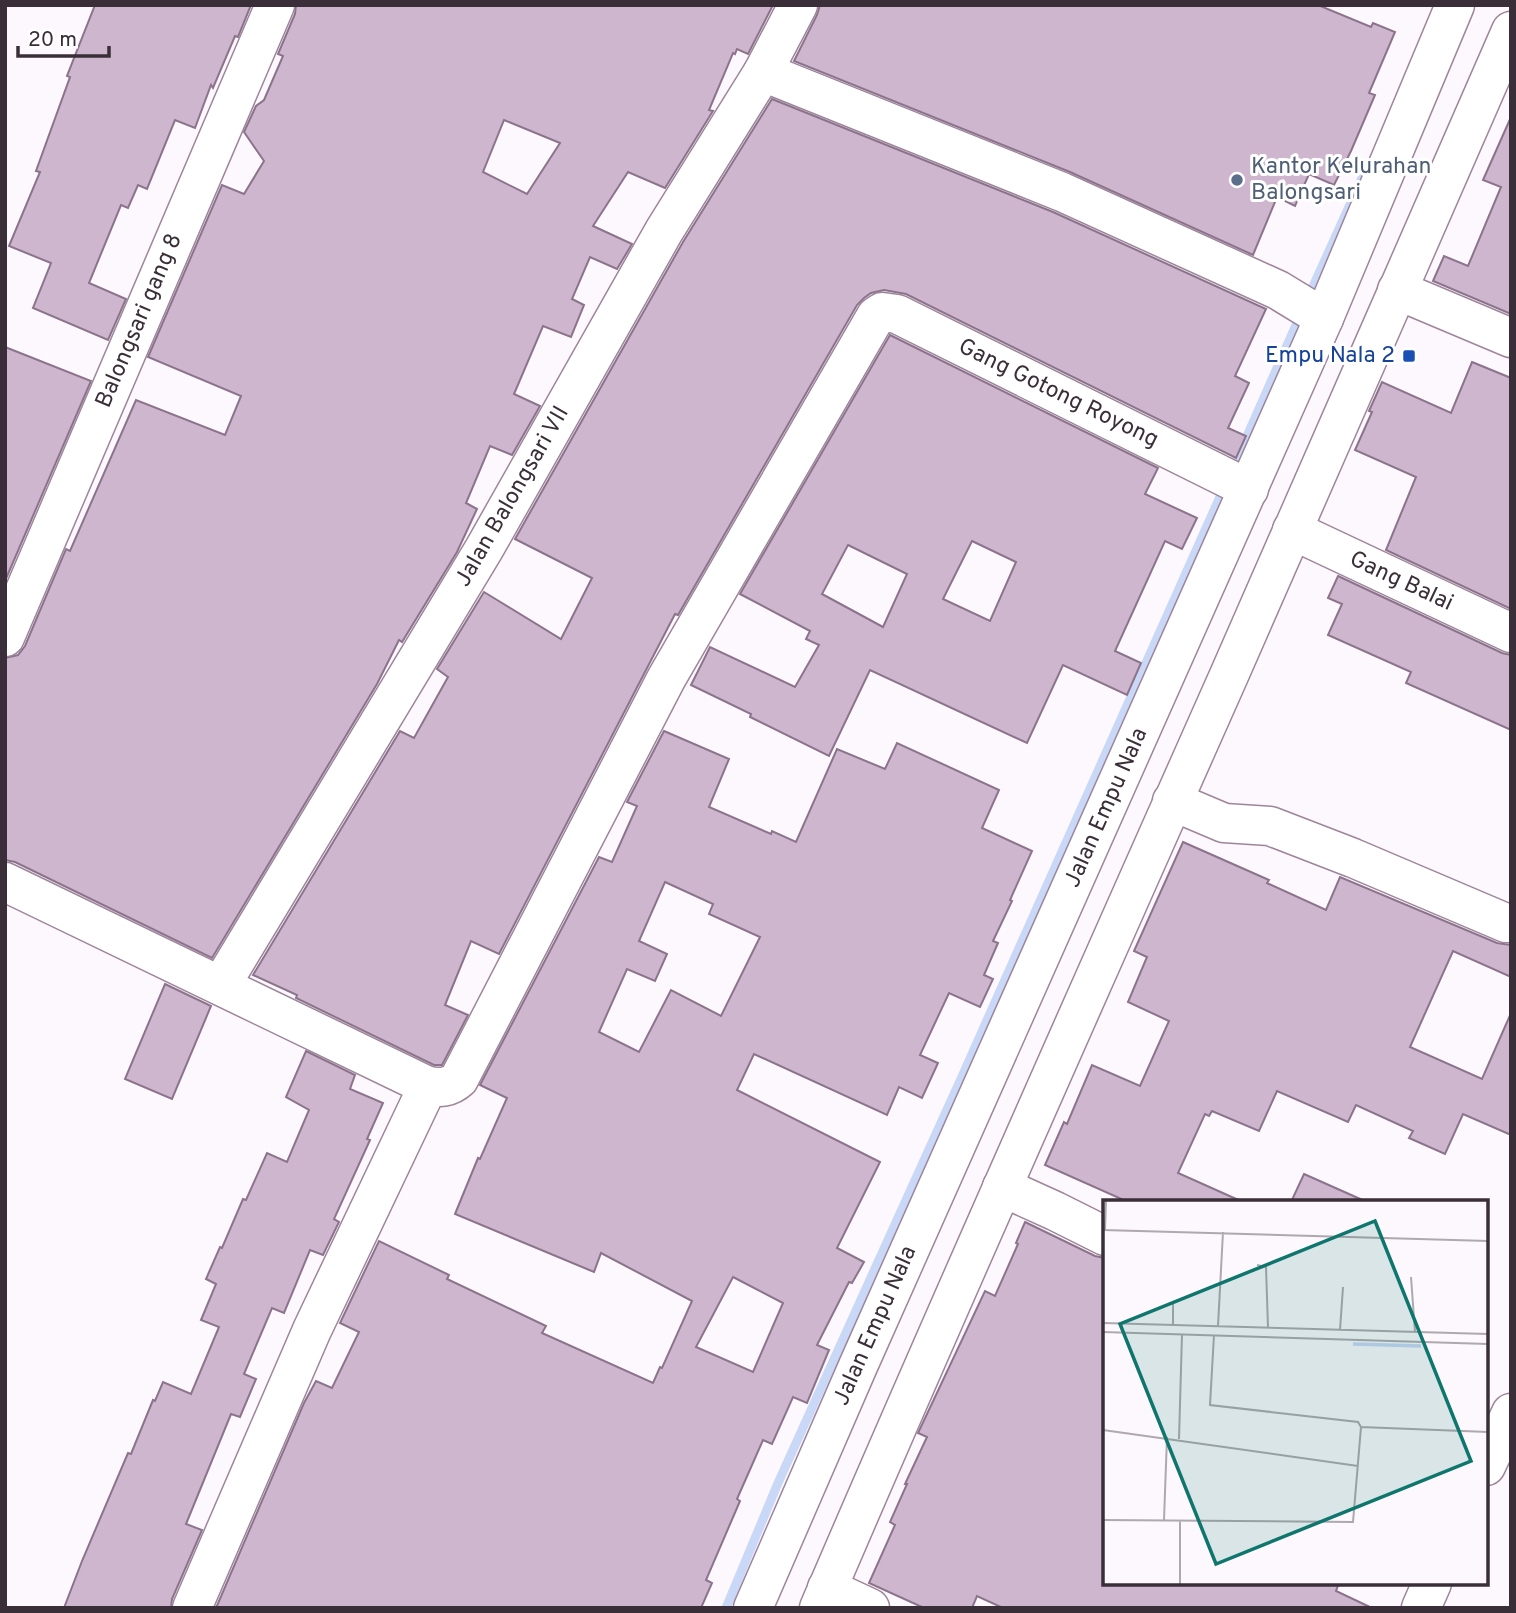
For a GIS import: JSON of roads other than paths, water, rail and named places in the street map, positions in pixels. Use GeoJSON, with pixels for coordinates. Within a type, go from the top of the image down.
{"type":"FeatureCollection","features":[{"type":"Feature","properties":{"kind":"street","name":"Balongsari gang 8"},"geometry":{"type":"LineString","coordinates":[[5,637],[275,5]]}},
{"type":"Feature","properties":{"kind":"street","name":"Jalan Empu Nala"},"geometry":{"type":"LineString","coordinates":[[753,1608],[1178,648],[1241,485],[1324,318],[1455,5]]}},
{"type":"Feature","properties":{"kind":"street","name":"Jalan Balongsari VII"},"geometry":{"type":"LineString","coordinates":[[221,985],[484,549],[664,231],[763,72],[794,7]]}},
{"type":"Feature","properties":{"kind":"street"},"geometry":{"type":"LineString","coordinates":[[870,1608],[823,1598],[1511,31]]}},
{"type":"Feature","properties":{"kind":"street"},"geometry":{"type":"LineString","coordinates":[[763,72],[1062,192],[1278,290],[1324,318]]}},
{"type":"Feature","properties":{"kind":"street"},"geometry":{"type":"LineString","coordinates":[[1398,290],[1511,338]]}},
{"type":"Feature","properties":{"kind":"street","name":"Gang Gotong Royong"},"geometry":{"type":"LineString","coordinates":[[428,1086],[444,1088],[459,1079],[666,679],[876,316],[882,312],[897,314],[1241,485]]}},
{"type":"Feature","properties":{"kind":"street","name":"Gang Balai"},"geometry":{"type":"LineString","coordinates":[[1292,530],[1511,633]]}},
{"type":"Feature","properties":{"kind":"street"},"geometry":{"type":"LineString","coordinates":[[1178,648],[1230,673]]}},
{"type":"Feature","properties":{"kind":"street"},"geometry":{"type":"LineString","coordinates":[[1172,801],[1224,823],[1270,826],[1511,923]]}},
{"type":"Feature","properties":{"kind":"street"},"geometry":{"type":"LineString","coordinates":[[5,882],[428,1086],[312,1330],[192,1608]]}},
{"type":"Feature","properties":{"kind":"street"},"geometry":{"type":"LineString","coordinates":[[1002,1187],[1103,1235]]}},
{"type":"Feature","properties":{"kind":"street"},"geometry":{"type":"LineString","coordinates":[[1488,1462],[1511,1413]]}},
{"type":"Feature","properties":{"kind":"street"},"geometry":{"type":"LineString","coordinates":[[1421,1608],[1431,1585]]}},
{"type":"Feature","properties":{"kind":"waterway"},"geometry":{"type":"LineString","coordinates":[[1311,291],[1366,169]]}},
{"type":"Feature","properties":{"kind":"waterway"},"geometry":{"type":"LineString","coordinates":[[1232,470],[1296,325]]}},
{"type":"Feature","properties":{"kind":"waterway"},"geometry":{"type":"LineString","coordinates":[[726,1608],[778,1483],[1223,490]]}},
{"type":"Feature","properties":{"kind":"place","name":"Kantor Kelurahan Balongsari"},"geometry":{"type":"Point","coordinates":[1237,180]}},
{"type":"Feature","properties":{"kind":"place","name":"Empu Nala 2"},"geometry":{"type":"Point","coordinates":[1409,356]}}]}
